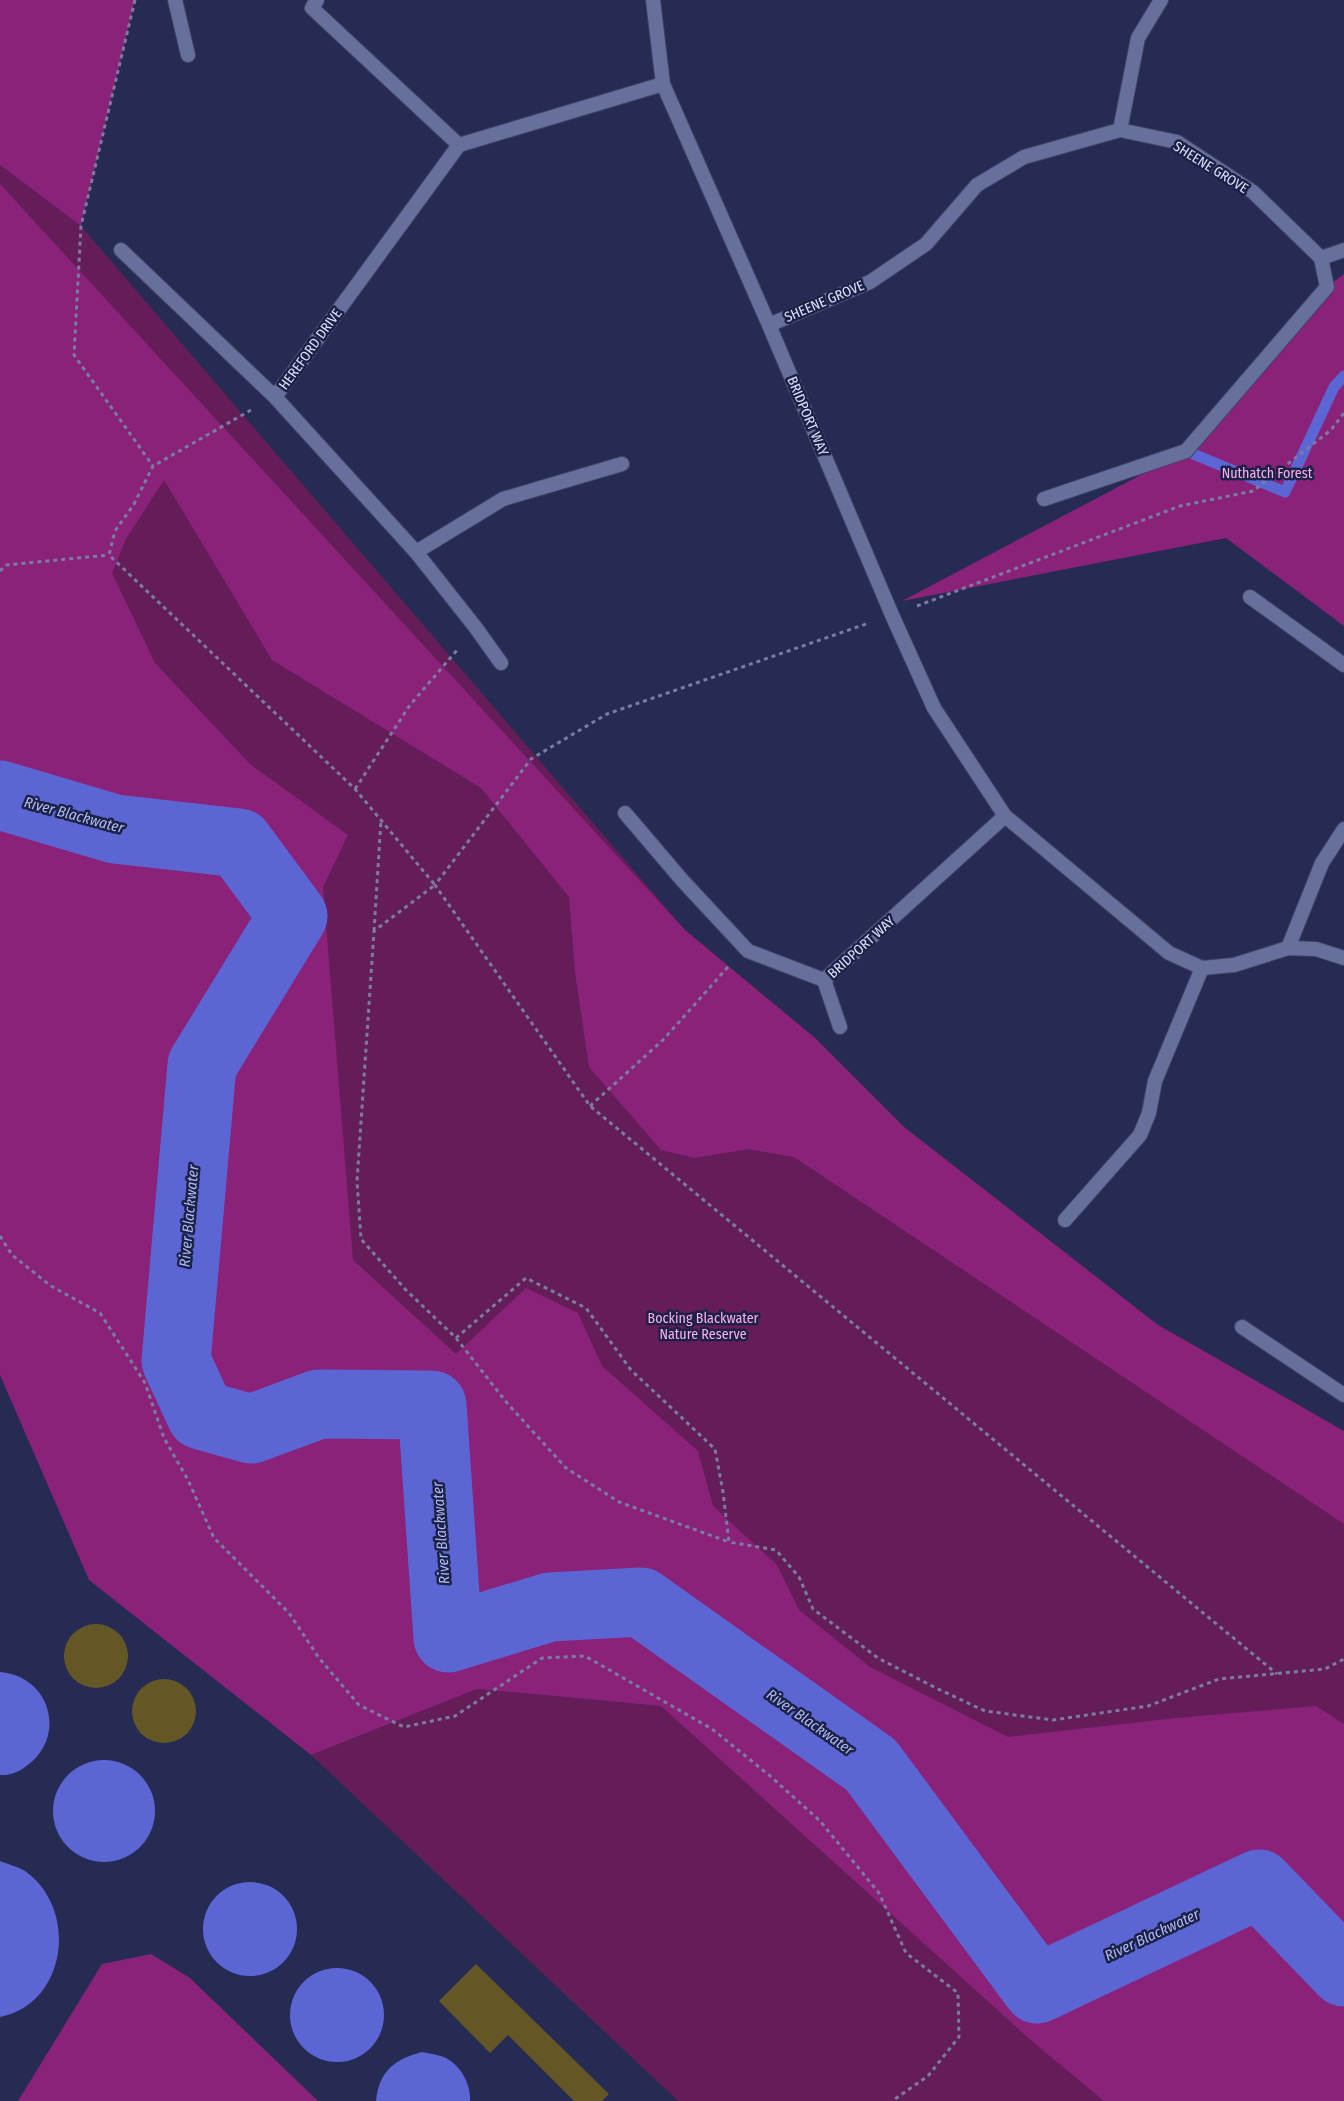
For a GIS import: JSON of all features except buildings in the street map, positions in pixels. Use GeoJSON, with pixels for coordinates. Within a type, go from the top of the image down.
{"type":"FeatureCollection","features":[{"type":"Feature","properties":{"kind":"street"},"geometry":{"type":"LineString","coordinates":[[175,0],[188,55]]}},
{"type":"Feature","properties":{"kind":"street","name":"BRIDPORT WAY"},"geometry":{"type":"LineString","coordinates":[[652,0],[663,84],[769,324],[892,615],[934,708],[1005,816],[1169,953],[1202,968],[1234,965],[1288,948],[1316,949],[1344,958]]}},
{"type":"Feature","properties":{"kind":"street"},"geometry":{"type":"LineString","coordinates":[[1120,130],[1138,38],[1161,0]]}},
{"type":"Feature","properties":{"kind":"street"},"geometry":{"type":"LineString","coordinates":[[311,3],[459,144],[663,84]]}},
{"type":"Feature","properties":{"kind":"street","name":"SHEENE GROVE"},"geometry":{"type":"LineString","coordinates":[[769,324],[870,282],[926,244],[977,185],[1024,157],[1120,130],[1177,142],[1253,192],[1321,258]]}},
{"type":"Feature","properties":{"kind":"street","name":"HEREFORD DRIVE"},"geometry":{"type":"LineString","coordinates":[[459,144],[274,397],[416,552],[501,663]]}},
{"type":"Feature","properties":{"kind":"street"},"geometry":{"type":"LineString","coordinates":[[121,250],[274,397]]}},
{"type":"Feature","properties":{"kind":"street"},"geometry":{"type":"LineString","coordinates":[[1044,499],[1186,451],[1327,287],[1321,258],[1344,250]]}},
{"type":"Feature","properties":{"kind":"street"},"geometry":{"type":"LineString","coordinates":[[416,552],[503,499],[622,464]]}},
{"type":"Feature","properties":{"kind":"street"},"geometry":{"type":"LineString","coordinates":[[1250,597],[1344,665]]}},
{"type":"Feature","properties":{"kind":"street","name":"BRIDPORT WAY"},"geometry":{"type":"LineString","coordinates":[[625,813],[682,880],[748,951],[824,980],[1005,816]]}},
{"type":"Feature","properties":{"kind":"street"},"geometry":{"type":"LineString","coordinates":[[1288,948],[1322,863],[1344,829]]}},
{"type":"Feature","properties":{"kind":"street"},"geometry":{"type":"LineString","coordinates":[[1065,1220],[1140,1135],[1149,1113],[1156,1081],[1202,968]]}},
{"type":"Feature","properties":{"kind":"street"},"geometry":{"type":"LineString","coordinates":[[824,980],[840,1027]]}},
{"type":"Feature","properties":{"kind":"street"},"geometry":{"type":"LineString","coordinates":[[1242,1327],[1344,1395]]}},
{"type":"Feature","properties":{"kind":"path"},"geometry":{"type":"LineString","coordinates":[[108,555],[115,531],[134,504],[154,466],[274,397]]}},
{"type":"Feature","properties":{"kind":"path"},"geometry":{"type":"LineString","coordinates":[[374,931],[434,885],[531,759],[607,714],[956,593],[1180,506],[1253,491],[1331,430],[1344,413]]}},
{"type":"Feature","properties":{"kind":"path"},"geometry":{"type":"LineString","coordinates":[[0,571],[6,565],[108,555],[355,789],[434,885],[590,1106],[1277,1674]]}},
{"type":"Feature","properties":{"kind":"path"},"geometry":{"type":"LineString","coordinates":[[355,789],[410,705],[476,628]]}},
{"type":"Feature","properties":{"kind":"path"},"geometry":{"type":"LineString","coordinates":[[381,820],[356,1181],[361,1239],[405,1289],[456,1338],[507,1403],[566,1468],[619,1502],[729,1542],[776,1550],[799,1577],[813,1609],[878,1658],[985,1711],[1053,1720],[1148,1706],[1219,1679],[1325,1669],[1344,1659]]}},
{"type":"Feature","properties":{"kind":"path"},"geometry":{"type":"LineString","coordinates":[[590,1106],[663,1040],[724,969],[748,951]]}},
{"type":"Feature","properties":{"kind":"path"},"geometry":{"type":"LineString","coordinates":[[0,1236],[12,1254],[51,1286],[100,1313],[145,1383],[164,1438],[188,1480],[214,1538],[289,1613],[319,1658],[359,1706],[404,1727],[446,1718],[455,1716],[542,1658],[585,1656],[712,1729],[769,1775],[820,1821],[879,1893],[906,1953],[958,1993],[959,2037],[928,2076],[892,2101]]}},
{"type":"Feature","properties":{"kind":"path"},"geometry":{"type":"LineString","coordinates":[[456,1338],[526,1278],[586,1308],[631,1370],[715,1449],[724,1492],[729,1542]]}},
{"type":"Feature","properties":{"kind":"green space"},"geometry":{"type":"Polygon","coordinates":[[[0,0],[135,0],[81,226],[0,165],[0,0]]]}},
{"type":"Feature","properties":{"kind":"green space","name":"Bocking Blackwater Nature Reserve"},"geometry":{"type":"Polygon","coordinates":[[[0,165],[81,226],[685,930],[815,1038],[904,1127],[1158,1325],[1344,1431],[1344,2101],[678,2101],[311,1755],[477,1689],[661,1706],[550,1607],[0,795],[0,165]]]}},
{"type":"Feature","properties":{"kind":"green space"},"geometry":{"type":"Polygon","coordinates":[[[0,184],[685,930],[815,1038],[904,1127],[1158,1325],[1344,1431],[1344,1524],[794,1157],[748,1149],[695,1158],[661,1150],[589,1067],[575,972],[569,897],[481,788],[272,660],[164,480],[126,539],[112,573],[155,663],[250,764],[348,835],[323,887],[353,1260],[456,1354],[526,1288],[578,1313],[602,1366],[698,1451],[713,1506],[777,1565],[799,1610],[870,1667],[1008,1737],[1176,1718],[1316,1706],[1344,1724],[1344,2101],[1104,2101],[1034,2043],[661,1706],[477,1689],[311,1755],[89,1580],[0,1375],[0,184]]]}},
{"type":"Feature","properties":{"kind":"green space","name":"Nuthatch Forest"},"geometry":{"type":"Polygon","coordinates":[[[1344,274],[1344,626],[1226,538],[902,601],[1186,451],[1327,287],[1344,274]]]}},
{"type":"Feature","properties":{"kind":"green space"},"geometry":{"type":"Polygon","coordinates":[[[151,1954],[190,1978],[318,2101],[18,2101],[102,1964],[151,1954]]]}},
{"type":"Feature","properties":{"kind":"shaded area"},"geometry":{"type":"Polygon","coordinates":[[[0,1672],[17,1676],[31,1684],[42,1696],[48,1710],[49,1725],[46,1740],[38,1755],[20,1770],[3,1775],[0,1775],[0,1672]]]}},
{"type":"Feature","properties":{"kind":"shaded area"},"geometry":{"type":"Polygon","coordinates":[[[104,1760],[124,1763],[133,1768],[147,1782],[152,1791],[155,1811],[152,1831],[147,1840],[133,1854],[124,1859],[104,1862],[84,1859],[75,1854],[61,1840],[56,1831],[53,1811],[56,1791],[61,1782],[75,1768],[84,1763],[104,1760]]]}},
{"type":"Feature","properties":{"kind":"shaded area"},"geometry":{"type":"Polygon","coordinates":[[[0,1861],[25,1871],[42,1888],[53,1908],[58,1930],[58,1953],[52,1975],[40,1994],[23,2009],[0,2017],[0,1861]]]}},
{"type":"Feature","properties":{"kind":"shaded area"},"geometry":{"type":"Polygon","coordinates":[[[250,1882],[268,1886],[283,1896],[293,1911],[297,1929],[293,1947],[283,1962],[268,1972],[250,1976],[232,1972],[217,1962],[207,1947],[203,1929],[207,1911],[217,1896],[232,1886],[250,1882]]]}},
{"type":"Feature","properties":{"kind":"shaded area"},"geometry":{"type":"Polygon","coordinates":[[[337,1968],[355,1972],[370,1982],[380,1997],[384,2015],[380,2033],[370,2048],[355,2058],[337,2062],[319,2058],[304,2048],[294,2033],[290,2015],[294,1997],[304,1982],[319,1972],[337,1968]]]}},
{"type":"Feature","properties":{"kind":"shaded area"},"geometry":{"type":"Polygon","coordinates":[[[422,2052],[442,2056],[456,2065],[468,2085],[470,2101],[376,2101],[381,2082],[390,2068],[403,2059],[422,2052]]]}},
{"type":"Feature","properties":{"kind":"waterway"},"geometry":{"type":"LineString","coordinates":[[1186,451],[1285,492],[1334,387],[1344,376]]}},
{"type":"Feature","properties":{"kind":"waterway","name":"River Blackwater"},"geometry":{"type":"LineString","coordinates":[[0,795],[115,829],[239,843],[293,916],[202,1065],[176,1361],[201,1415],[251,1429],[319,1404],[432,1405],[448,1638],[550,1607],[641,1602],[871,1765],[1037,1989],[1259,1884],[1344,1972]]}}]}
